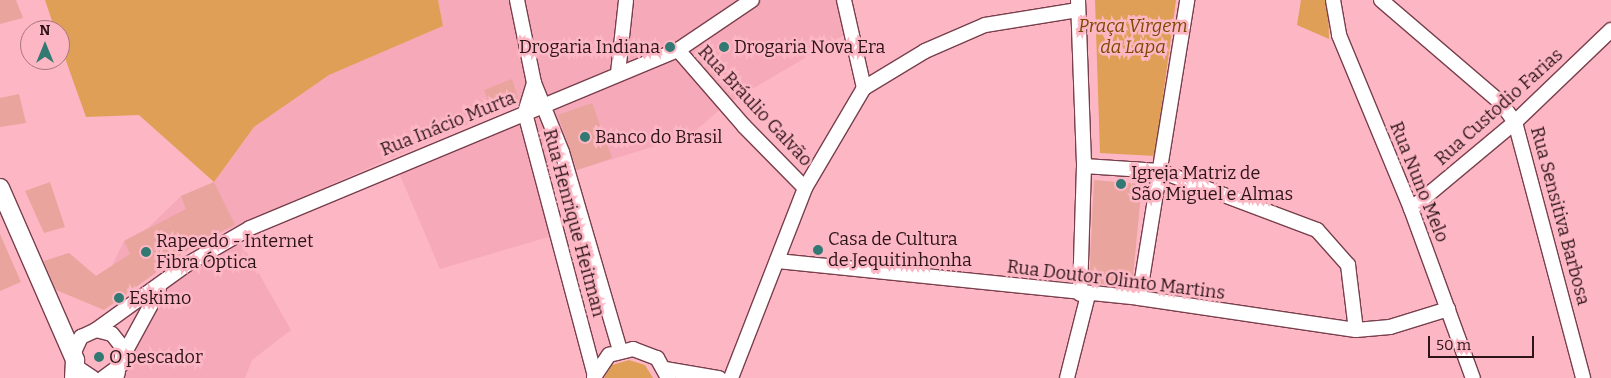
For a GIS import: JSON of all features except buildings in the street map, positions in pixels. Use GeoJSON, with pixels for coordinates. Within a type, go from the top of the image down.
{"type":"FeatureCollection","features":[{"type":"Feature","properties":{"kind":"street","name":"Rua Henrique Heitman"},"geometry":{"type":"LineString","coordinates":[[516,0],[534,83],[565,161],[620,350]]}},
{"type":"Feature","properties":{"kind":"street"},"geometry":{"type":"LineString","coordinates":[[618,73],[626,0]]}},
{"type":"Feature","properties":{"kind":"street","name":"Rua Inácio Murta"},"geometry":{"type":"LineString","coordinates":[[75,360],[76,344],[160,287],[214,247],[294,207],[678,50],[752,0]]}},
{"type":"Feature","properties":{"kind":"street"},"geometry":{"type":"LineString","coordinates":[[844,0],[864,88]]}},
{"type":"Feature","properties":{"kind":"street"},"geometry":{"type":"LineString","coordinates":[[1139,298],[1187,0]]}},
{"type":"Feature","properties":{"kind":"street","name":"Rua Nuno Melo"},"geometry":{"type":"LineString","coordinates":[[1332,0],[1339,35],[1411,209],[1473,378]]}},
{"type":"Feature","properties":{"kind":"street"},"geometry":{"type":"LineString","coordinates":[[1381,0],[1501,103],[1515,122]]}},
{"type":"Feature","properties":{"kind":"street"},"geometry":{"type":"LineString","coordinates":[[731,378],[805,188],[864,88],[925,51],[985,25],[1078,5],[1084,166],[1084,294],[1067,378]]}},
{"type":"Feature","properties":{"kind":"street","name":"Rua Custodio Farias"},"geometry":{"type":"LineString","coordinates":[[1411,209],[1515,122],[1611,30]]}},
{"type":"Feature","properties":{"kind":"street","name":"Rua Bráulio Galvão"},"geometry":{"type":"LineString","coordinates":[[678,50],[744,126],[805,188]]}},
{"type":"Feature","properties":{"kind":"street","name":"Rua Henrique Heitman"},"geometry":{"type":"LineString","coordinates":[[534,83],[525,113],[594,376]]}},
{"type":"Feature","properties":{"kind":"street","name":"Rua Sensitiva Barbosa"},"geometry":{"type":"LineString","coordinates":[[1515,122],[1583,378]]}},
{"type":"Feature","properties":{"kind":"street"},"geometry":{"type":"LineString","coordinates":[[1084,166],[1160,171],[1317,230],[1348,265],[1356,330]]}},
{"type":"Feature","properties":{"kind":"street"},"geometry":{"type":"LineString","coordinates":[[0,188],[75,360],[84,374],[93,378]]}},
{"type":"Feature","properties":{"kind":"street","name":"Rua Doutor Olinto Martins"},"geometry":{"type":"LineString","coordinates":[[777,261],[1084,294],[1139,298],[1356,330],[1390,327],[1448,309]]}},
{"type":"Feature","properties":{"kind":"street"},"geometry":{"type":"LineString","coordinates":[[115,372],[160,287]]}},
{"type":"Feature","properties":{"kind":"street"},"geometry":{"type":"LineString","coordinates":[[96,330],[119,340],[115,372]]}},
{"type":"Feature","properties":{"kind":"street"},"geometry":{"type":"LineString","coordinates":[[594,376],[604,359],[620,350],[646,351],[666,373],[719,378]]}},
{"type":"Feature","properties":{"kind":"street"},"geometry":{"type":"LineString","coordinates":[[74,378],[75,360]]}},
{"type":"Feature","properties":{"kind":"shaded area"},"geometry":{"type":"Polygon","coordinates":[[[438,0],[844,0],[851,31],[725,105],[691,135],[545,180],[555,235],[440,269],[396,166],[525,113],[520,101],[196,244],[104,310],[51,285],[41,262],[69,253],[96,276],[112,266],[124,241],[148,228],[181,196],[214,182],[254,127],[329,75],[443,26],[438,0]]]}},
{"type":"Feature","properties":{"kind":"shaded area"},"geometry":{"type":"Polygon","coordinates":[[[237,235],[291,330],[252,360],[245,378],[117,378],[160,287],[237,235]]]}},
{"type":"Feature","properties":{"kind":"green space"},"geometry":{"type":"Polygon","coordinates":[[[45,0],[438,0],[443,26],[329,75],[254,127],[214,182],[139,115],[86,117],[69,70],[70,20],[52,20],[45,0]]]}},
{"type":"Feature","properties":{"kind":"green space","name":"Praça Virgem da Lapa"},"geometry":{"type":"Polygon","coordinates":[[[1095,0],[1176,0],[1155,156],[1100,153],[1095,0]]]}},
{"type":"Feature","properties":{"kind":"green space"},"geometry":{"type":"Polygon","coordinates":[[[1301,0],[1328,0],[1329,39],[1297,25],[1301,0]]]}},
{"type":"Feature","properties":{"kind":"green space"},"geometry":{"type":"Polygon","coordinates":[[[629,360],[645,365],[653,378],[604,378],[612,365],[629,360]]]}},
{"type":"Feature","properties":{"kind":"place","name":"Drogaria Indiana"},"geometry":{"type":"Point","coordinates":[670,47]}},
{"type":"Feature","properties":{"kind":"place","name":"Drogaria Nova Era"},"geometry":{"type":"Point","coordinates":[724,47]}},
{"type":"Feature","properties":{"kind":"place","name":"Banco do Brasil"},"geometry":{"type":"Point","coordinates":[585,137]}},
{"type":"Feature","properties":{"kind":"place","name":"Igreja Matriz de São Miguel e Almas"},"geometry":{"type":"Point","coordinates":[1121,184]}},
{"type":"Feature","properties":{"kind":"place","name":"Casa de Cultura de Jequitinhonha"},"geometry":{"type":"Point","coordinates":[818,250]}},
{"type":"Feature","properties":{"kind":"place","name":"Rapeedo - Internet Fibra Óptica"},"geometry":{"type":"Point","coordinates":[146,252]}},
{"type":"Feature","properties":{"kind":"place","name":"Eskimo"},"geometry":{"type":"Point","coordinates":[119,298]}},
{"type":"Feature","properties":{"kind":"place","name":"O pescador"},"geometry":{"type":"Point","coordinates":[99,357]}}]}
